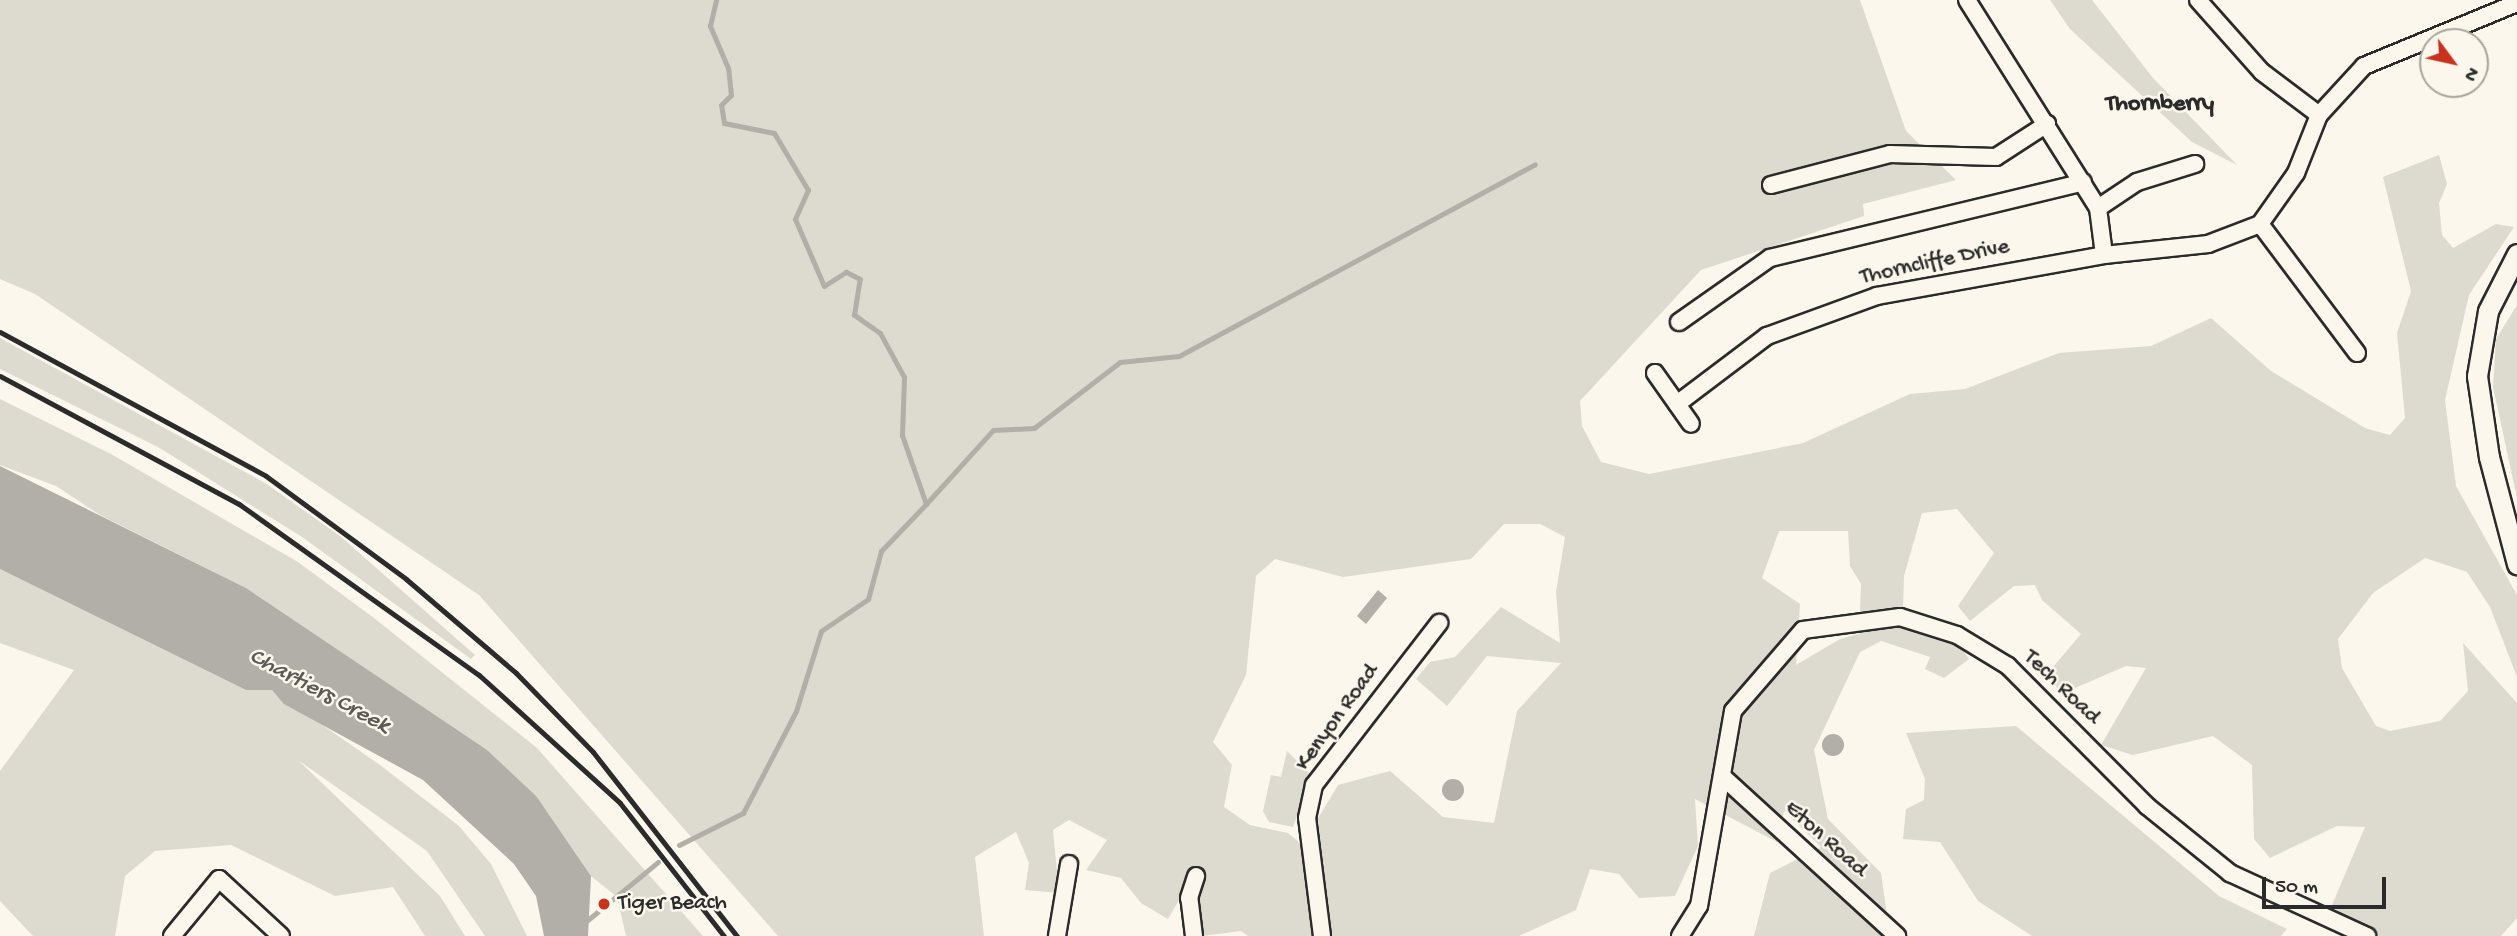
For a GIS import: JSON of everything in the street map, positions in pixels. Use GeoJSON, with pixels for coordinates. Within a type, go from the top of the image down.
{"type":"FeatureCollection","features":[{"type":"Feature","properties":{"kind":"street"},"geometry":{"type":"LineString","coordinates":[[1967,0],[2098,208],[2104,255]]}},
{"type":"Feature","properties":{"kind":"street"},"geometry":{"type":"LineString","coordinates":[[2198,0],[2262,72],[2319,115]]}},
{"type":"Feature","properties":{"kind":"street"},"geometry":{"type":"LineString","coordinates":[[2357,353],[2260,224],[2296,173],[2319,115],[2364,66],[2517,3]]}},
{"type":"Feature","properties":{"kind":"street"},"geometry":{"type":"LineString","coordinates":[[1771,185],[1890,154],[1996,157],[2047,124]]}},
{"type":"Feature","properties":{"kind":"street"},"geometry":{"type":"LineString","coordinates":[[2098,208],[2137,182],[2195,164]]}},
{"type":"Feature","properties":{"kind":"street"},"geometry":{"type":"LineString","coordinates":[[1679,322],[1770,258],[2083,182]]}},
{"type":"Feature","properties":{"kind":"street","name":"Thorncliffe Drive"},"geometry":{"type":"LineString","coordinates":[[1677,404],[1767,336],[1877,296],[2104,255],[2208,244],[2260,224]]}},
{"type":"Feature","properties":{"kind":"street"},"geometry":{"type":"LineString","coordinates":[[2517,254],[2488,311],[2477,376],[2488,457],[2517,564]]}},
{"type":"Feature","properties":{"kind":"street"},"geometry":{"type":"LineString","coordinates":[[1655,373],[1691,424]]}},
{"type":"Feature","properties":{"kind":"street","name":"Tech Road"},"geometry":{"type":"LineString","coordinates":[[1680,936],[1699,906],[1733,711],[1803,630],[1900,617],[1957,635],[2008,666],[2147,806],[2230,873],[2367,936]]}},
{"type":"Feature","properties":{"kind":"street","name":"Kenyon Road"},"geometry":{"type":"LineString","coordinates":[[1322,936],[1307,818],[1314,785],[1439,623]]}},
{"type":"Feature","properties":{"kind":"street","name":"Eton Road"},"geometry":{"type":"LineString","coordinates":[[1723,777],[1897,936]]}},
{"type":"Feature","properties":{"kind":"street"},"geometry":{"type":"LineString","coordinates":[[1057,936],[1069,864]]}},
{"type":"Feature","properties":{"kind":"street"},"geometry":{"type":"LineString","coordinates":[[1194,936],[1189,898],[1196,876]]}},
{"type":"Feature","properties":{"kind":"street"},"geometry":{"type":"LineString","coordinates":[[172,936],[219,878],[281,936]]}},
{"type":"Feature","properties":{"kind":"shaded area"},"geometry":{"type":"Polygon","coordinates":[[[0,0],[1860,0],[1906,131],[1956,180],[1863,204],[1864,216],[1701,270],[1580,401],[1582,426],[1601,462],[1649,474],[1803,443],[1910,394],[1965,389],[2059,353],[2151,346],[2211,318],[2271,371],[2365,428],[2390,435],[2405,418],[2397,333],[2411,291],[2383,177],[2439,155],[2447,184],[2439,203],[2442,235],[2453,248],[2496,224],[2514,227],[2469,295],[2445,400],[2456,486],[2517,595],[2517,677],[2490,607],[2467,572],[2425,558],[2373,593],[2338,639],[2342,668],[2376,726],[2390,731],[2440,721],[2468,691],[2463,643],[2517,703],[2517,918],[2501,936],[2360,936],[2332,905],[2365,827],[2337,826],[2270,858],[2254,839],[2252,765],[2213,736],[2133,755],[2101,745],[2146,668],[2126,666],[2061,694],[2047,674],[2081,634],[2042,600],[2035,585],[2014,586],[1970,621],[1958,606],[1994,553],[1957,509],[1922,513],[1904,576],[1903,609],[1860,613],[1861,584],[1850,566],[1848,531],[1779,531],[1762,578],[1800,604],[1796,665],[1840,639],[1895,624],[1955,640],[1969,659],[1944,678],[1925,669],[1930,657],[1881,641],[1860,652],[1814,750],[1828,819],[1881,873],[1890,936],[1754,936],[1770,873],[1821,847],[1784,811],[1777,842],[1695,799],[1698,846],[1675,896],[1639,898],[1619,874],[1590,869],[1576,910],[1519,936],[1248,936],[1241,931],[1203,936],[1187,886],[1168,919],[1141,903],[1121,878],[1086,870],[1107,840],[1069,820],[1053,830],[1059,893],[1025,890],[1029,863],[1016,832],[975,857],[984,936],[778,936],[479,595],[35,294],[0,279],[0,0]],[[1504,524],[1471,559],[1343,577],[1275,559],[1256,576],[1246,675],[1213,742],[1232,765],[1224,807],[1250,825],[1288,833],[1302,845],[1338,785],[1390,771],[1443,817],[1494,823],[1517,711],[1561,663],[1487,656],[1447,706],[1416,679],[1430,662],[1455,657],[1501,607],[1560,643],[1556,592],[1565,537],[1540,524],[1504,524]]]}},
{"type":"Feature","properties":{"kind":"shaded area"},"geometry":{"type":"Polygon","coordinates":[[[2050,0],[2092,0],[2153,78],[2237,165],[2192,142],[2070,29],[2050,0]]]}},
{"type":"Feature","properties":{"kind":"shaded area"},"geometry":{"type":"Polygon","coordinates":[[[2517,305],[2517,498],[2493,387],[2496,339],[2517,305]]]}},
{"type":"Feature","properties":{"kind":"shaded area"},"geometry":{"type":"Polygon","coordinates":[[[0,338],[265,483],[340,536],[475,655],[471,659],[302,537],[158,447],[0,369],[0,338]]]}},
{"type":"Feature","properties":{"kind":"shaded area"},"geometry":{"type":"Polygon","coordinates":[[[0,399],[111,454],[298,562],[374,618],[537,748],[703,936],[626,936],[617,897],[591,876],[537,797],[246,588],[100,515],[56,486],[0,465],[0,399]]]}},
{"type":"Feature","properties":{"kind":"shaded area"},"geometry":{"type":"Polygon","coordinates":[[[0,569],[246,690],[272,690],[380,765],[459,826],[491,864],[527,936],[485,936],[427,851],[298,760],[440,896],[465,936],[425,936],[393,887],[335,896],[231,845],[155,851],[125,876],[115,936],[33,936],[0,901],[0,771],[74,670],[0,643],[0,569]]]}},
{"type":"Feature","properties":{"kind":"shaded area"},"geometry":{"type":"Polygon","coordinates":[[[2016,726],[2219,896],[2287,929],[2281,936],[2032,936],[1978,901],[1940,842],[1903,839],[1906,809],[1924,800],[1925,779],[1906,733],[2016,726]]]}},
{"type":"Feature","properties":{"kind":"shaded area"},"geometry":{"type":"Polygon","coordinates":[[[1287,751],[1312,776],[1293,827],[1269,822],[1263,811],[1271,775],[1281,777],[1287,751]]]}},
{"type":"Feature","properties":{"kind":"water","name":"Chartiers Creek"},"geometry":{"type":"Polygon","coordinates":[[[0,466],[246,588],[487,750],[537,797],[591,876],[588,936],[544,936],[536,896],[514,864],[423,780],[284,704],[272,690],[246,690],[0,569],[0,466]]]}},
{"type":"Feature","properties":{"kind":"water"},"geometry":{"type":"Polygon","coordinates":[[[1378,590],[1387,598],[1366,624],[1357,616],[1378,590]]]}},
{"type":"Feature","properties":{"kind":"water"},"geometry":{"type":"Polygon","coordinates":[[[1833,734],[1841,737],[1844,745],[1841,753],[1833,756],[1825,753],[1822,745],[1825,737],[1833,734]]]}},
{"type":"Feature","properties":{"kind":"water"},"geometry":{"type":"Polygon","coordinates":[[[1449,779],[1457,779],[1464,786],[1464,794],[1457,801],[1449,801],[1442,794],[1442,786],[1449,779]]]}},
{"type":"Feature","properties":{"kind":"waterway"},"geometry":{"type":"LineString","coordinates":[[679,845],[743,813],[796,711],[821,631],[868,599],[881,551],[926,504],[902,435],[904,377],[880,333],[854,315],[860,279],[846,272],[824,286],[795,219],[808,190],[774,133],[724,123],[721,105],[731,95],[728,68],[710,26],[716,0]]}},
{"type":"Feature","properties":{"kind":"waterway"},"geometry":{"type":"LineString","coordinates":[[926,504],[993,430],[1034,428],[1120,362],[1179,356],[1535,164]]}},
{"type":"Feature","properties":{"kind":"waterway"},"geometry":{"type":"LineString","coordinates":[[584,923],[658,862]]}},
{"type":"Feature","properties":{"kind":"railway"},"geometry":{"type":"LineString","coordinates":[[0,332],[266,476],[406,579],[516,673],[593,752],[737,936]]}},
{"type":"Feature","properties":{"kind":"railway"},"geometry":{"type":"LineString","coordinates":[[0,376],[239,504],[479,675],[620,803],[724,936]]}},
{"type":"Feature","properties":{"kind":"place","name":"Tiger Beach"},"geometry":{"type":"Point","coordinates":[604,904]}},
{"type":"Feature","properties":{"kind":"district","name":"Thornberry"},"geometry":{"type":"Point","coordinates":[2160,105]}}]}
